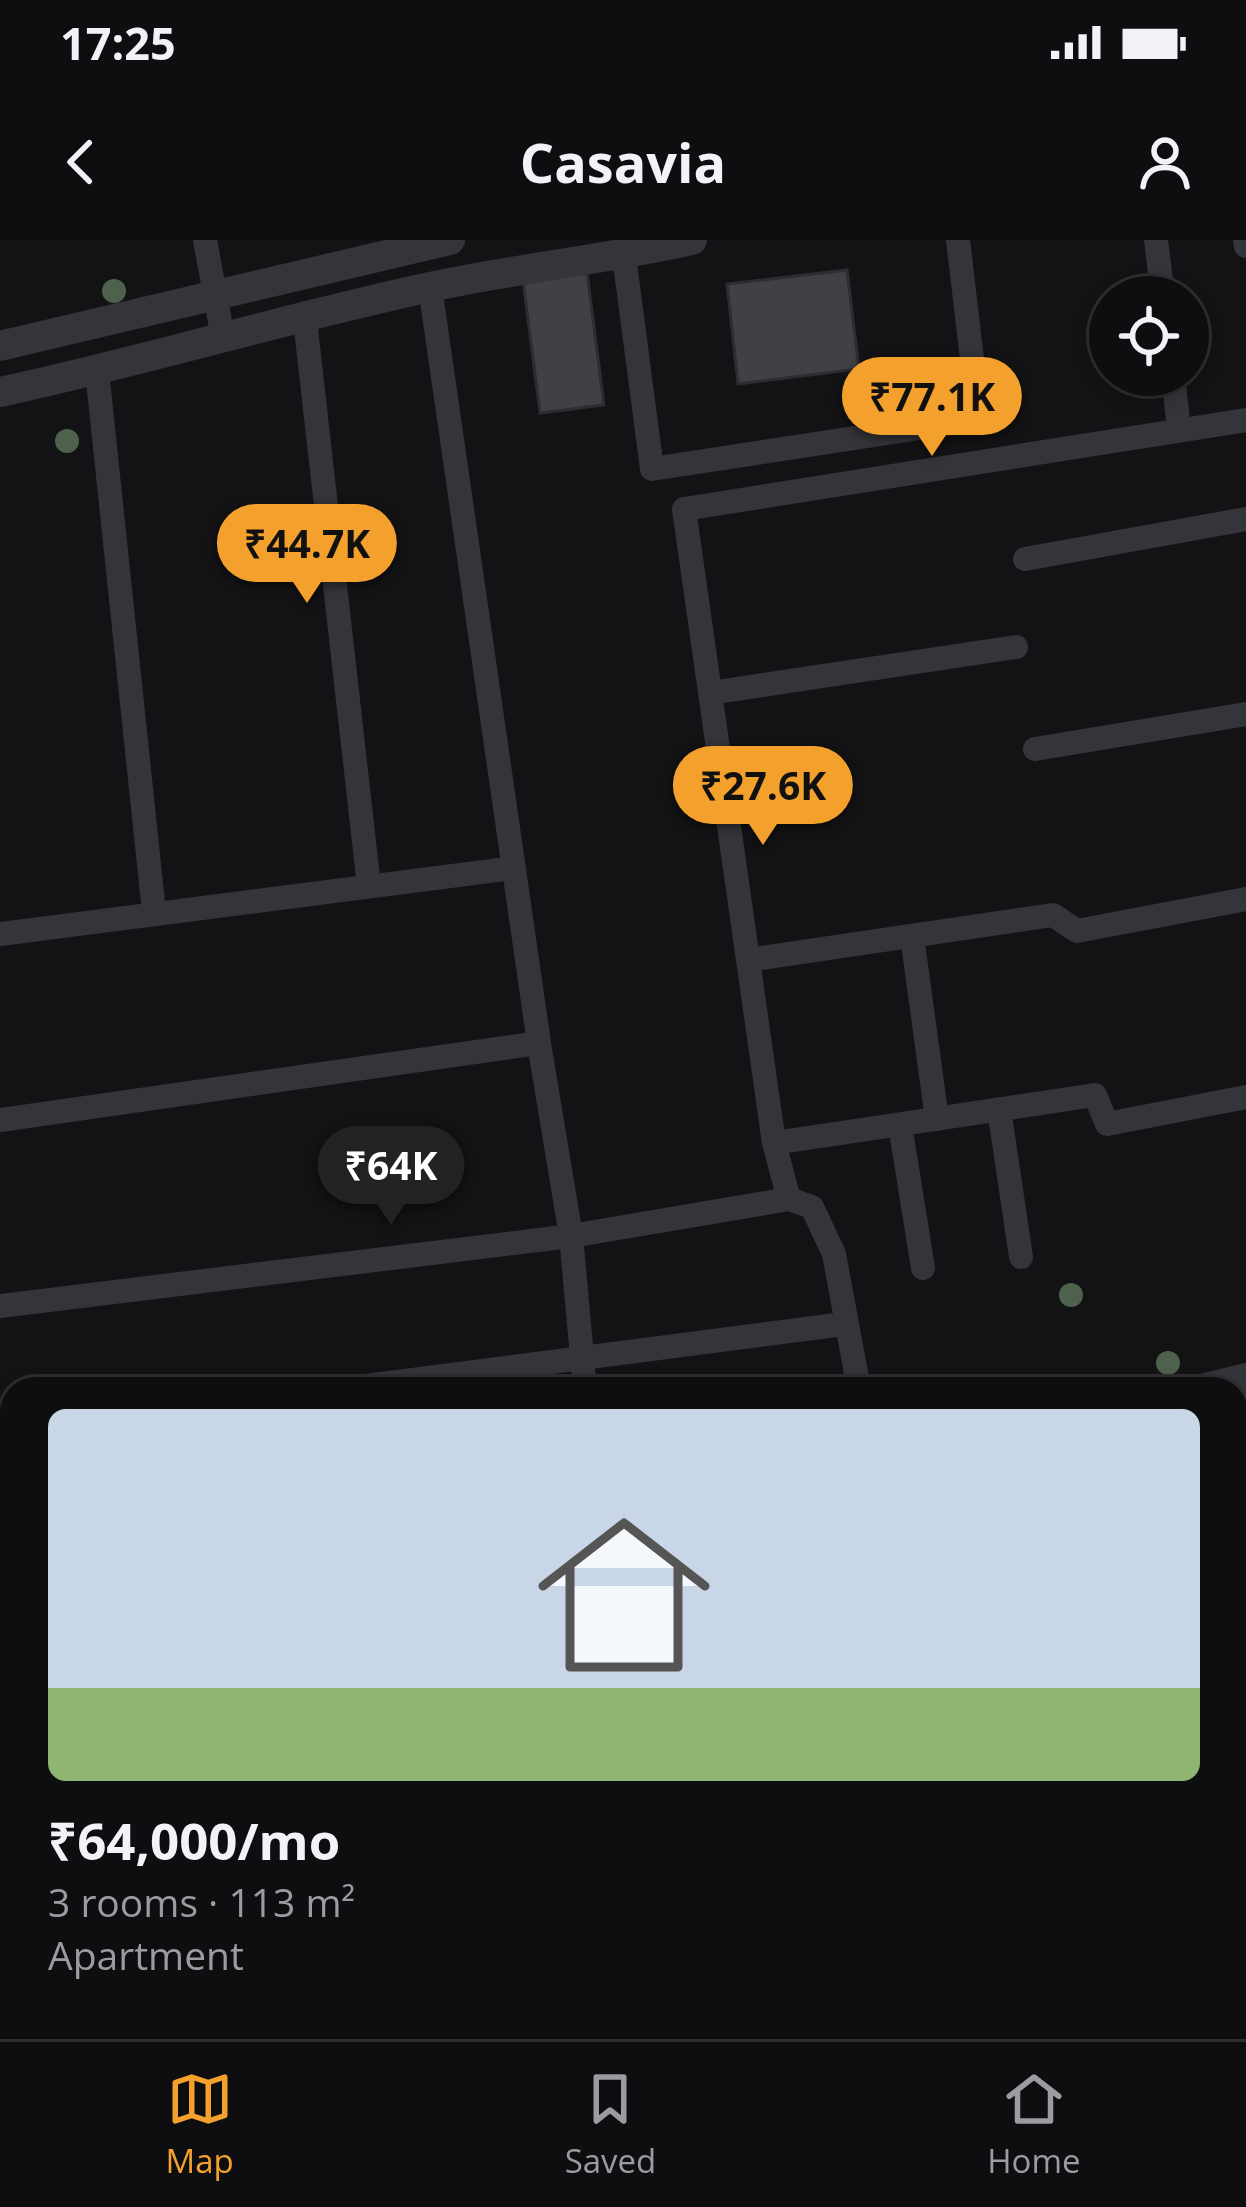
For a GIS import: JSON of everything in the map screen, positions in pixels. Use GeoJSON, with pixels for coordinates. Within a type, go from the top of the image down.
{"type":"FeatureCollection","features":[{"type":"Feature","properties":{"kind":"street"},"geometry":{"type":"LineString","coordinates":[[205,240],[223,338]]}},
{"type":"Feature","properties":{"kind":"street"},"geometry":{"type":"LineString","coordinates":[[0,346],[450,240]]}},
{"type":"Feature","properties":{"kind":"street"},"geometry":{"type":"LineString","coordinates":[[0,392],[430,287],[624,256],[692,240]]}},
{"type":"Feature","properties":{"kind":"street"},"geometry":{"type":"LineString","coordinates":[[624,256],[652,469],[979,419],[958,240]]}},
{"type":"Feature","properties":{"kind":"street"},"geometry":{"type":"LineString","coordinates":[[1156,240],[1160,276]]}},
{"type":"Feature","properties":{"kind":"street"},"geometry":{"type":"LineString","coordinates":[[430,287],[571,1236],[583,1377]]}},
{"type":"Feature","properties":{"kind":"street"},"geometry":{"type":"LineString","coordinates":[[305,320],[369,886]]}},
{"type":"Feature","properties":{"kind":"street"},"geometry":{"type":"LineString","coordinates":[[97,371],[154,912]]}},
{"type":"Feature","properties":{"kind":"street"},"geometry":{"type":"LineString","coordinates":[[1175,396],[1180,430]]}},
{"type":"Feature","properties":{"kind":"street"},"geometry":{"type":"LineString","coordinates":[[789,1198],[774,1143],[684,509],[1246,420]]}},
{"type":"Feature","properties":{"kind":"street"},"geometry":{"type":"LineString","coordinates":[[1025,559],[1246,519]]}},
{"type":"Feature","properties":{"kind":"street"},"geometry":{"type":"LineString","coordinates":[[710,693],[1016,646]]}},
{"type":"Feature","properties":{"kind":"street"},"geometry":{"type":"LineString","coordinates":[[1035,749],[1246,713]]}},
{"type":"Feature","properties":{"kind":"street"},"geometry":{"type":"LineString","coordinates":[[0,934],[514,868]]}},
{"type":"Feature","properties":{"kind":"street"},"geometry":{"type":"LineString","coordinates":[[748,960],[1053,915],[1077,931],[1246,899]]}},
{"type":"Feature","properties":{"kind":"street"},"geometry":{"type":"LineString","coordinates":[[912,936],[937,1119]]}},
{"type":"Feature","properties":{"kind":"street"},"geometry":{"type":"LineString","coordinates":[[0,1120],[539,1043]]}},
{"type":"Feature","properties":{"kind":"street"},"geometry":{"type":"LineString","coordinates":[[774,1143],[1095,1095],[1107,1124],[1246,1097]]}},
{"type":"Feature","properties":{"kind":"street"},"geometry":{"type":"LineString","coordinates":[[999,1109],[1021,1257]]}},
{"type":"Feature","properties":{"kind":"street"},"geometry":{"type":"LineString","coordinates":[[900,1125],[923,1268]]}},
{"type":"Feature","properties":{"kind":"street"},"geometry":{"type":"LineString","coordinates":[[0,1306],[571,1236],[789,1198],[812,1207],[834,1254],[856,1377]]}},
{"type":"Feature","properties":{"kind":"street"},"geometry":{"type":"LineString","coordinates":[[429,1377],[844,1324]]}},
{"type":"Feature","properties":{"kind":"building"},"geometry":{"type":"Polygon","coordinates":[[[847,270],[859,369],[738,384],[727,284],[847,270]]]}},
{"type":"Feature","properties":{"kind":"building"},"geometry":{"type":"Polygon","coordinates":[[[587,272],[604,405],[540,413],[523,280],[587,272]]]}}]}
